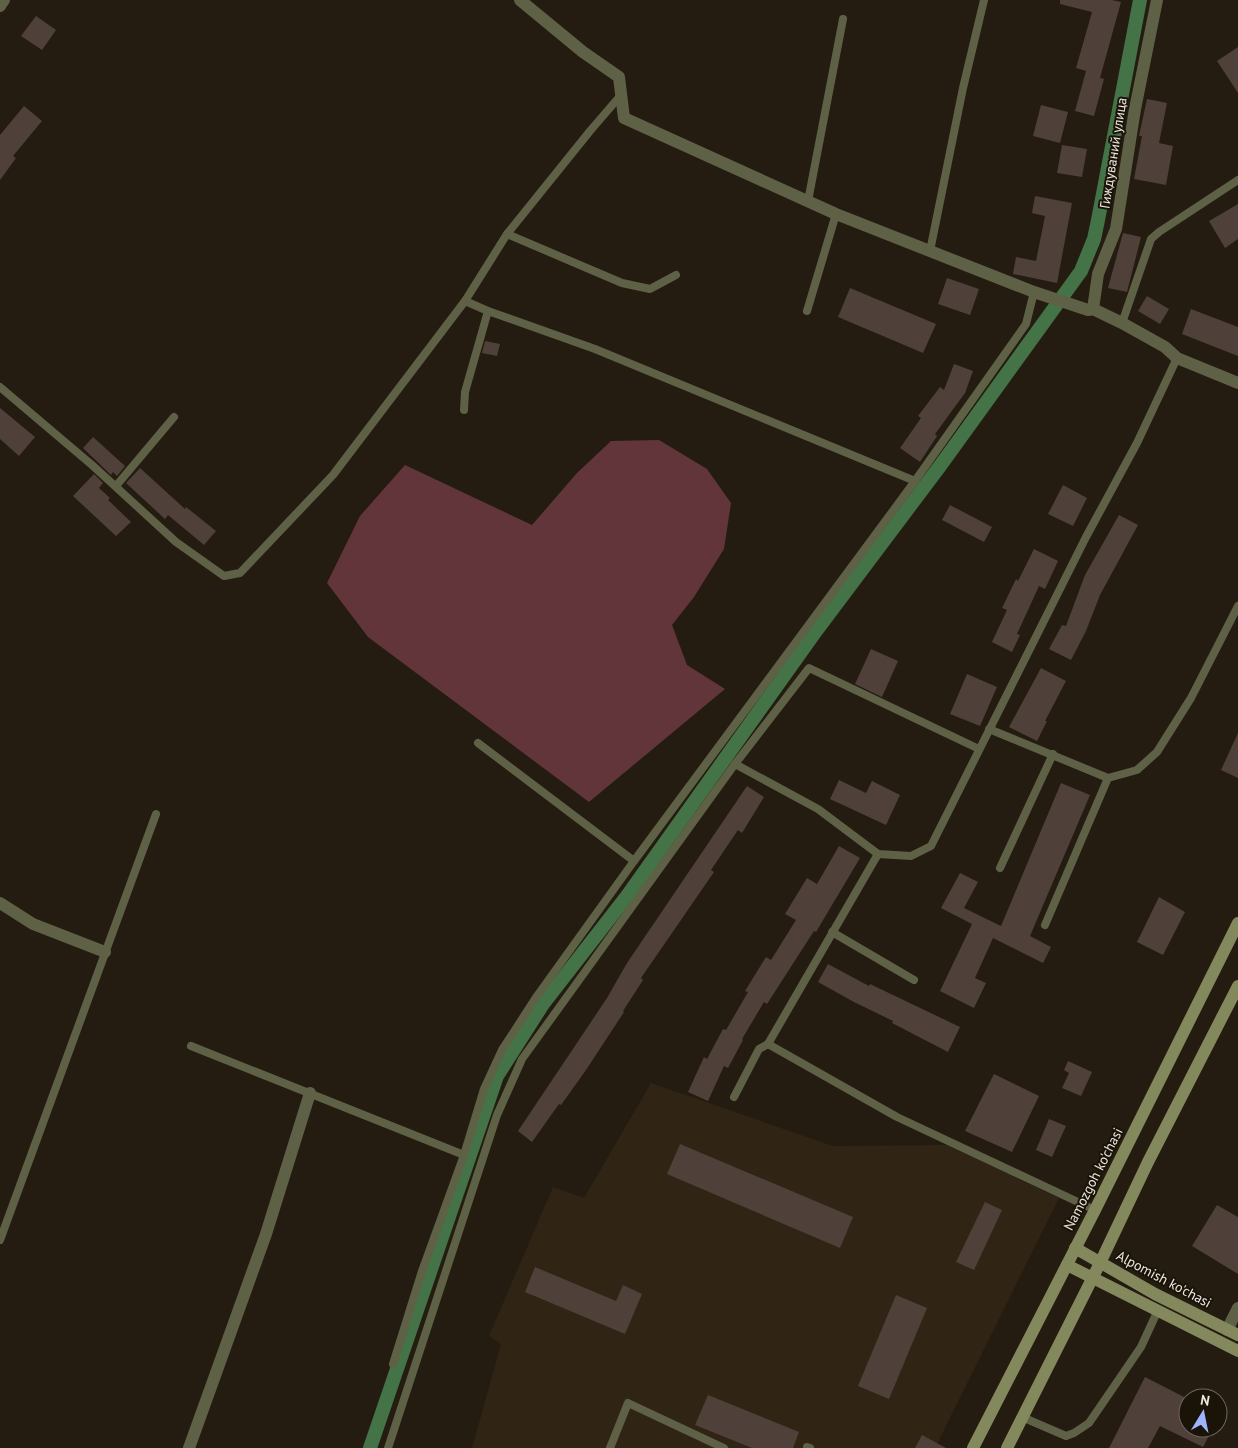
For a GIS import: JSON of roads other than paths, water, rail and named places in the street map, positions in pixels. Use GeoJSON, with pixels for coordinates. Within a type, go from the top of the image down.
{"type":"FeatureCollection","features":[{"type":"Feature","properties":{"kind":"main road","name":"Namozgoh ko'chasi"},"geometry":{"type":"LineString","coordinates":[[973,1448],[1095,1210],[1238,923]]}},
{"type":"Feature","properties":{"kind":"main road"},"geometry":{"type":"LineString","coordinates":[[1007,1448],[1101,1262],[1148,1162],[1238,986]]}},
{"type":"Feature","properties":{"kind":"main road","name":"Alpomish ko'chasi"},"geometry":{"type":"LineString","coordinates":[[1075,1248],[1155,1294],[1232,1333]]}},
{"type":"Feature","properties":{"kind":"main road"},"geometry":{"type":"LineString","coordinates":[[1067,1265],[1238,1351]]}},
{"type":"Feature","properties":{"kind":"street"},"geometry":{"type":"LineString","coordinates":[[0,6],[4,0]]}},
{"type":"Feature","properties":{"kind":"street"},"geometry":{"type":"LineString","coordinates":[[520,0],[583,52],[619,76],[624,118],[836,214],[1034,292],[1090,309],[1122,323],[1165,347],[1177,358],[1238,383]]}},
{"type":"Feature","properties":{"kind":"street","name":"Гиждуваний улица"},"geometry":{"type":"LineString","coordinates":[[1090,309],[1098,274],[1116,229],[1134,109],[1157,0]]}},
{"type":"Feature","properties":{"kind":"street"},"geometry":{"type":"LineString","coordinates":[[0,903],[33,924],[105,952]]}},
{"type":"Feature","properties":{"kind":"street"},"geometry":{"type":"LineString","coordinates":[[189,1448],[266,1234],[310,1093]]}},
{"type":"Feature","properties":{"kind":"street"},"geometry":{"type":"LineString","coordinates":[[1232,1333],[1238,1308]]}},
{"type":"Feature","properties":{"kind":"lane"},"geometry":{"type":"LineString","coordinates":[[930,251],[963,88],[984,0]]}},
{"type":"Feature","properties":{"kind":"lane"},"geometry":{"type":"LineString","coordinates":[[808,201],[843,19]]}},
{"type":"Feature","properties":{"kind":"lane"},"geometry":{"type":"LineString","coordinates":[[0,387],[116,486],[176,542],[224,576],[240,573],[333,475],[465,300],[507,234],[621,95]]}},
{"type":"Feature","properties":{"kind":"lane"},"geometry":{"type":"LineString","coordinates":[[1122,323],[1151,239],[1238,180]]}},
{"type":"Feature","properties":{"kind":"lane"},"geometry":{"type":"LineString","coordinates":[[806,311],[836,214]]}},
{"type":"Feature","properties":{"kind":"lane"},"geometry":{"type":"LineString","coordinates":[[507,234],[622,284],[650,289],[676,275]]}},
{"type":"Feature","properties":{"kind":"lane"},"geometry":{"type":"LineString","coordinates":[[392,1364],[422,1271],[464,1155],[484,1089],[502,1050],[634,861],[915,481],[1026,324],[1034,292]]}},
{"type":"Feature","properties":{"kind":"lane"},"geometry":{"type":"LineString","coordinates":[[465,300],[488,311],[594,349],[915,481]]}},
{"type":"Feature","properties":{"kind":"lane"},"geometry":{"type":"LineString","coordinates":[[464,410],[465,392],[488,311]]}},
{"type":"Feature","properties":{"kind":"lane"},"geometry":{"type":"LineString","coordinates":[[735,764],[818,809],[878,854],[911,856],[931,846],[1086,537],[1137,442],[1177,358]]}},
{"type":"Feature","properties":{"kind":"lane"},"geometry":{"type":"LineString","coordinates":[[116,486],[174,417]]}},
{"type":"Feature","properties":{"kind":"lane"},"geometry":{"type":"LineString","coordinates":[[989,729],[1108,778],[1137,770],[1157,752],[1191,698],[1238,606]]}},
{"type":"Feature","properties":{"kind":"lane"},"geometry":{"type":"LineString","coordinates":[[388,1448],[497,1115],[522,1059],[735,764],[809,668],[979,749]]}},
{"type":"Feature","properties":{"kind":"lane"},"geometry":{"type":"LineString","coordinates":[[478,742],[634,861]]}},
{"type":"Feature","properties":{"kind":"lane"},"geometry":{"type":"LineString","coordinates":[[1000,868],[1053,754]]}},
{"type":"Feature","properties":{"kind":"lane"},"geometry":{"type":"LineString","coordinates":[[1045,925],[1108,778]]}},
{"type":"Feature","properties":{"kind":"lane"},"geometry":{"type":"LineString","coordinates":[[1,1236],[156,814]]}},
{"type":"Feature","properties":{"kind":"lane"},"geometry":{"type":"LineString","coordinates":[[734,1097],[759,1049],[768,1044],[878,854]]}},
{"type":"Feature","properties":{"kind":"lane"},"geometry":{"type":"LineString","coordinates":[[832,932],[914,980]]}},
{"type":"Feature","properties":{"kind":"lane"},"geometry":{"type":"LineString","coordinates":[[768,1044],[897,1117],[1095,1210]]}},
{"type":"Feature","properties":{"kind":"lane"},"geometry":{"type":"LineString","coordinates":[[191,1046],[464,1155]]}},
{"type":"Feature","properties":{"kind":"lane"},"geometry":{"type":"LineString","coordinates":[[1022,1417],[1066,1436],[1089,1423],[1141,1346],[1158,1310]]}},
{"type":"Feature","properties":{"kind":"lane"},"geometry":{"type":"LineString","coordinates":[[610,1448],[628,1403],[724,1448]]}},
{"type":"Feature","properties":{"kind":"waterway"},"geometry":{"type":"LineString","coordinates":[[370,1448],[497,1076],[543,1004],[627,896],[816,631],[940,466],[1081,271],[1094,239],[1140,0]]}}]}
